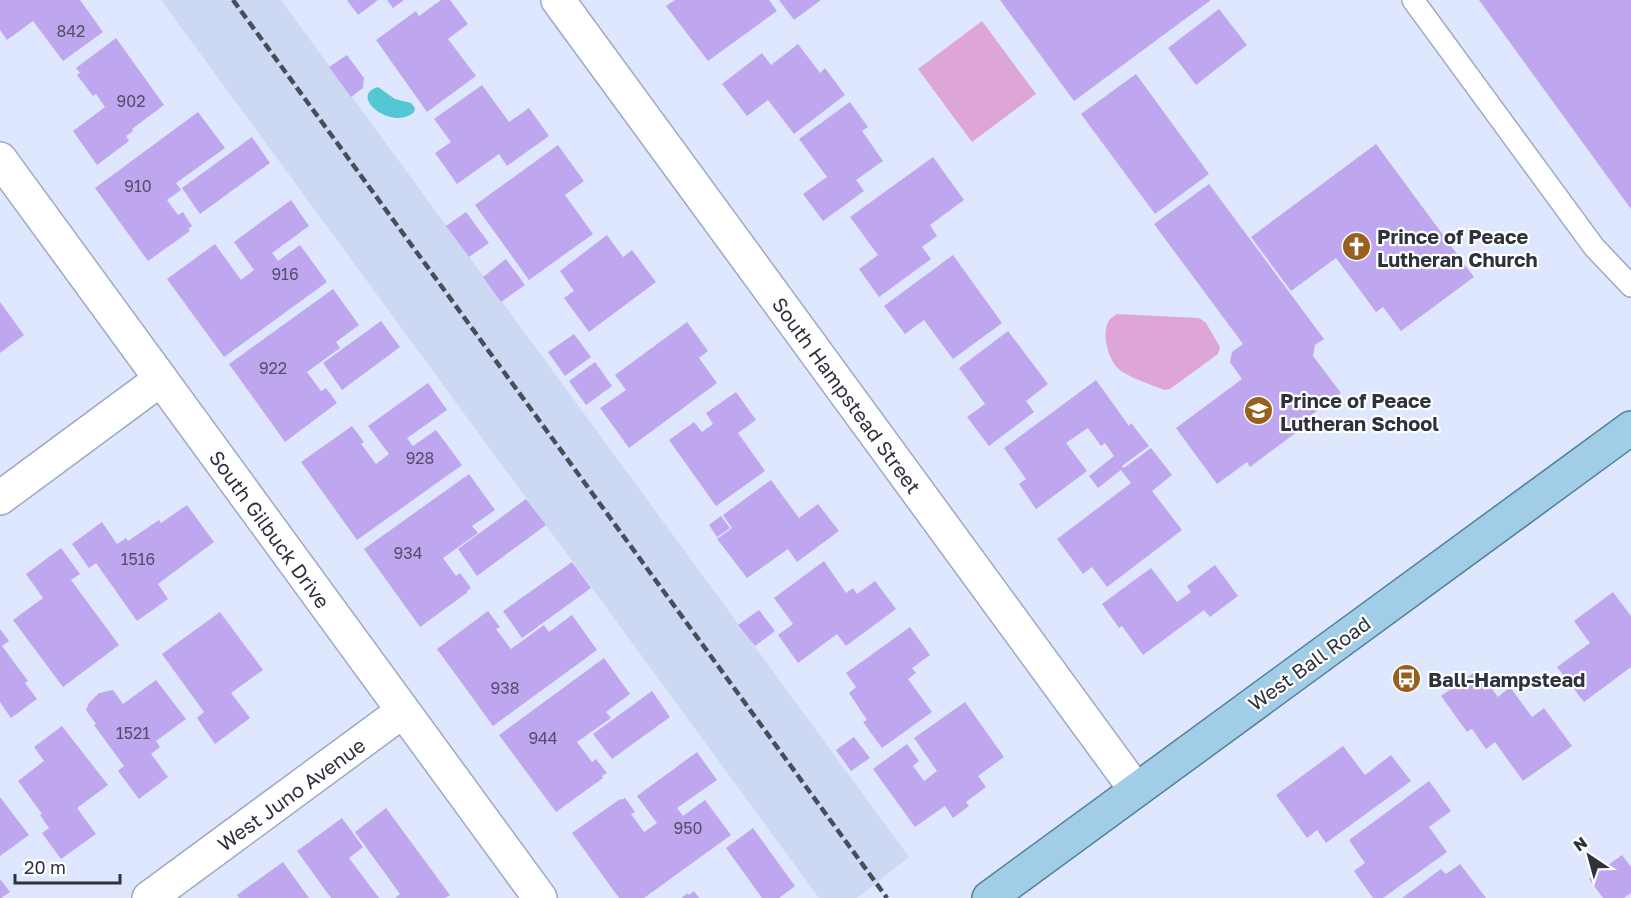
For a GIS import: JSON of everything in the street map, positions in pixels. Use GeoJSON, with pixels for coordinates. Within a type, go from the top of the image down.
{"type":"FeatureCollection","features":[{"type":"Feature","properties":{"kind":"main road","name":"West Ball Road"},"geometry":{"type":"LineString","coordinates":[[989,898],[1630,426]]}},
{"type":"Feature","properties":{"kind":"street","name":"South Hampstead Street"},"geometry":{"type":"LineString","coordinates":[[558,0],[1136,790]]}},
{"type":"Feature","properties":{"kind":"street","name":"South Gilbuck Drive"},"geometry":{"type":"LineString","coordinates":[[0,159],[536,897]]}},
{"type":"Feature","properties":{"kind":"street"},"geometry":{"type":"LineString","coordinates":[[0,498],[161,379]]}},
{"type":"Feature","properties":{"kind":"street","name":"West Juno Avenue"},"geometry":{"type":"LineString","coordinates":[[149,898],[403,711]]}},
{"type":"Feature","properties":{"kind":"lane"},"geometry":{"type":"LineString","coordinates":[[1413,0],[1594,247],[1631,286]]}},
{"type":"Feature","properties":{"kind":"shaded area"},"geometry":{"type":"Polygon","coordinates":[[[161,0],[281,0],[909,857],[857,898],[819,898],[161,0]]]}},
{"type":"Feature","properties":{"kind":"shaded area"},"geometry":{"type":"Polygon","coordinates":[[[982,21],[1036,94],[972,142],[918,69],[982,21]]]}},
{"type":"Feature","properties":{"kind":"shaded area"},"geometry":{"type":"Polygon","coordinates":[[[1117,314],[1199,318],[1206,323],[1220,347],[1218,354],[1170,389],[1164,390],[1121,371],[1112,361],[1107,347],[1106,331],[1110,319],[1117,314]]]}},
{"type":"Feature","properties":{"kind":"water"},"geometry":{"type":"Polygon","coordinates":[[[378,87],[395,99],[411,103],[415,108],[414,112],[405,117],[395,118],[376,110],[368,98],[370,91],[378,87]]]}},
{"type":"Feature","properties":{"kind":"building"},"geometry":{"type":"Polygon","coordinates":[[[0,0],[80,0],[103,32],[63,61],[33,21],[7,40],[0,30],[0,0]]]}},
{"type":"Feature","properties":{"kind":"building"},"geometry":{"type":"Polygon","coordinates":[[[347,0],[378,0],[358,15],[347,0]]]}},
{"type":"Feature","properties":{"kind":"building"},"geometry":{"type":"Polygon","coordinates":[[[387,0],[404,0],[393,8],[387,0]]]}},
{"type":"Feature","properties":{"kind":"building"},"geometry":{"type":"Polygon","coordinates":[[[441,0],[450,0],[468,24],[448,39],[476,76],[427,112],[376,40],[416,11],[419,16],[441,0]]]}},
{"type":"Feature","properties":{"kind":"building"},"geometry":{"type":"Polygon","coordinates":[[[675,0],[769,0],[777,11],[708,61],[666,6],[675,0]]]}},
{"type":"Feature","properties":{"kind":"building"},"geometry":{"type":"Polygon","coordinates":[[[779,0],[821,0],[794,20],[779,0]]]}},
{"type":"Feature","properties":{"kind":"building"},"geometry":{"type":"Polygon","coordinates":[[[1000,0],[1211,0],[1074,101],[1000,0]]]}},
{"type":"Feature","properties":{"kind":"building"},"geometry":{"type":"Polygon","coordinates":[[[1479,0],[1631,0],[1631,209],[1479,0]]]}},
{"type":"Feature","properties":{"kind":"building"},"geometry":{"type":"Polygon","coordinates":[[[1219,9],[1247,45],[1196,85],[1168,48],[1219,9]]]}},
{"type":"Feature","properties":{"kind":"building"},"geometry":{"type":"Polygon","coordinates":[[[116,38],[164,105],[132,129],[133,131],[126,136],[129,141],[97,165],[73,131],[105,107],[77,75],[80,73],[76,68],[116,38]]]}},
{"type":"Feature","properties":{"kind":"building"},"geometry":{"type":"Polygon","coordinates":[[[798,44],[820,73],[825,68],[845,95],[794,134],[768,100],[747,116],[722,84],[762,53],[771,65],[798,44]]]}},
{"type":"Feature","properties":{"kind":"building"},"geometry":{"type":"Polygon","coordinates":[[[347,55],[364,78],[363,88],[351,97],[329,67],[347,55]]]}},
{"type":"Feature","properties":{"kind":"building"},"geometry":{"type":"Polygon","coordinates":[[[1136,74],[1209,174],[1155,214],[1081,114],[1136,74]]]}},
{"type":"Feature","properties":{"kind":"building"},"geometry":{"type":"Polygon","coordinates":[[[482,85],[509,122],[529,108],[549,136],[507,166],[499,154],[457,184],[435,153],[451,142],[434,119],[482,85]]]}},
{"type":"Feature","properties":{"kind":"building"},"geometry":{"type":"Polygon","coordinates":[[[850,102],[868,127],[862,131],[883,161],[856,180],[864,191],[823,221],[803,194],[827,177],[799,139],[850,102]]]}},
{"type":"Feature","properties":{"kind":"building"},"geometry":{"type":"Polygon","coordinates":[[[198,112],[225,148],[176,183],[181,190],[167,200],[178,215],[183,212],[192,226],[188,229],[190,231],[148,261],[95,188],[198,112]]]}},
{"type":"Feature","properties":{"kind":"building"},"geometry":{"type":"Polygon","coordinates":[[[252,137],[270,163],[200,214],[182,188],[252,137]]]}},
{"type":"Feature","properties":{"kind":"building","name":"Prince of Peace Lutheran Church"},"geometry":{"type":"Polygon","coordinates":[[[1376,144],[1474,277],[1401,331],[1383,307],[1376,312],[1336,258],[1291,291],[1251,237],[1376,144]]]}},
{"type":"Feature","properties":{"kind":"building"},"geometry":{"type":"Polygon","coordinates":[[[558,145],[584,181],[565,195],[593,234],[529,280],[475,205],[558,145]]]}},
{"type":"Feature","properties":{"kind":"building"},"geometry":{"type":"Polygon","coordinates":[[[933,157],[964,200],[930,225],[937,236],[922,247],[931,259],[879,297],[859,269],[878,255],[850,217],[933,157]]]}},
{"type":"Feature","properties":{"kind":"building"},"geometry":{"type":"Polygon","coordinates":[[[1209,184],[1324,339],[1315,345],[1313,356],[1341,393],[1310,416],[1313,420],[1250,467],[1247,462],[1217,484],[1176,428],[1242,379],[1230,362],[1232,352],[1243,344],[1154,224],[1209,184]]]}},
{"type":"Feature","properties":{"kind":"building"},"geometry":{"type":"Polygon","coordinates":[[[291,200],[309,226],[272,253],[278,261],[300,245],[327,282],[224,357],[167,279],[215,244],[241,280],[254,270],[234,242],[291,200]]]}},
{"type":"Feature","properties":{"kind":"building"},"geometry":{"type":"Polygon","coordinates":[[[466,212],[489,243],[469,257],[446,226],[466,212]]]}},
{"type":"Feature","properties":{"kind":"building"},"geometry":{"type":"Polygon","coordinates":[[[607,235],[623,257],[632,250],[656,282],[589,332],[564,298],[574,291],[560,271],[607,235]]]}},
{"type":"Feature","properties":{"kind":"building"},"geometry":{"type":"Polygon","coordinates":[[[953,255],[1002,323],[953,359],[924,320],[905,334],[884,306],[953,255]]]}},
{"type":"Feature","properties":{"kind":"building"},"geometry":{"type":"Polygon","coordinates":[[[506,259],[525,285],[501,302],[483,277],[506,259]]]}},
{"type":"Feature","properties":{"kind":"building"},"geometry":{"type":"Polygon","coordinates":[[[333,289],[359,325],[336,342],[340,348],[307,372],[321,391],[326,388],[337,403],[285,442],[229,364],[333,289]]]}},
{"type":"Feature","properties":{"kind":"building"},"geometry":{"type":"Polygon","coordinates":[[[0,302],[24,335],[0,353],[0,302]]]}},
{"type":"Feature","properties":{"kind":"building"},"geometry":{"type":"Polygon","coordinates":[[[381,321],[400,347],[342,390],[323,363],[381,321]]]}},
{"type":"Feature","properties":{"kind":"building"},"geometry":{"type":"Polygon","coordinates":[[[687,322],[708,351],[699,358],[717,383],[629,448],[600,408],[626,390],[615,375],[687,322]]]}},
{"type":"Feature","properties":{"kind":"building"},"geometry":{"type":"Polygon","coordinates":[[[1008,331],[1048,384],[1026,401],[1034,412],[989,446],[967,417],[985,404],[959,368],[1008,331]]]}},
{"type":"Feature","properties":{"kind":"building"},"geometry":{"type":"Polygon","coordinates":[[[574,334],[591,357],[565,376],[548,352],[574,334]]]}},
{"type":"Feature","properties":{"kind":"building"},"geometry":{"type":"Polygon","coordinates":[[[595,362],[612,386],[586,405],[569,381],[595,362]]]}},
{"type":"Feature","properties":{"kind":"building"},"geometry":{"type":"Polygon","coordinates":[[[1096,380],[1129,426],[1131,423],[1149,446],[1122,466],[1124,468],[1151,448],[1172,475],[1152,491],[1182,530],[1107,587],[1092,567],[1083,574],[1057,539],[1131,483],[1121,470],[1098,488],[1089,476],[1114,456],[1105,443],[1101,446],[1088,428],[1066,443],[1087,471],[1036,509],[1019,484],[1026,479],[1004,448],[1096,380]]]}},
{"type":"Feature","properties":{"kind":"building"},"geometry":{"type":"Polygon","coordinates":[[[428,383],[447,410],[407,438],[413,446],[436,430],[462,465],[357,540],[301,462],[352,426],[364,442],[361,444],[376,464],[389,454],[368,426],[428,383]]]}},
{"type":"Feature","properties":{"kind":"building"},"geometry":{"type":"Polygon","coordinates":[[[736,392],[756,420],[738,433],[765,471],[716,506],[669,440],[694,422],[702,432],[713,424],[706,413],[736,392]]]}},
{"type":"Feature","properties":{"kind":"building"},"geometry":{"type":"Polygon","coordinates":[[[469,474],[495,510],[472,526],[478,533],[443,558],[456,576],[460,573],[471,588],[420,627],[364,549],[469,474]]]}},
{"type":"Feature","properties":{"kind":"building"},"geometry":{"type":"Polygon","coordinates":[[[771,480],[799,518],[818,504],[839,531],[797,562],[788,549],[747,578],[717,539],[732,528],[723,515],[771,480]]]}},
{"type":"Feature","properties":{"kind":"building"},"geometry":{"type":"Polygon","coordinates":[[[526,499],[546,525],[477,576],[458,549],[526,499]]]}},
{"type":"Feature","properties":{"kind":"building"},"geometry":{"type":"Polygon","coordinates":[[[187,505],[214,542],[158,584],[168,599],[137,621],[96,563],[89,568],[72,544],[102,522],[117,544],[126,538],[128,541],[159,520],[161,523],[187,505]]]}},
{"type":"Feature","properties":{"kind":"building"},"geometry":{"type":"Polygon","coordinates":[[[721,516],[730,528],[717,537],[709,525],[721,516]]]}},
{"type":"Feature","properties":{"kind":"building"},"geometry":{"type":"Polygon","coordinates":[[[61,548],[80,574],[71,580],[119,645],[63,687],[13,620],[43,598],[26,574],[61,548]]]}},
{"type":"Feature","properties":{"kind":"building"},"geometry":{"type":"Polygon","coordinates":[[[824,561],[846,593],[853,588],[857,594],[875,581],[896,609],[846,646],[837,634],[798,663],[778,635],[793,624],[774,598],[824,561]]]}},
{"type":"Feature","properties":{"kind":"building"},"geometry":{"type":"Polygon","coordinates":[[[572,562],[591,588],[522,638],[503,611],[572,562]]]}},
{"type":"Feature","properties":{"kind":"building"},"geometry":{"type":"Polygon","coordinates":[[[1215,565],[1238,596],[1210,617],[1204,610],[1143,655],[1122,626],[1119,628],[1102,604],[1151,568],[1177,602],[1191,592],[1187,586],[1215,565]]]}},
{"type":"Feature","properties":{"kind":"building"},"geometry":{"type":"Polygon","coordinates":[[[1613,592],[1631,616],[1631,667],[1584,702],[1557,667],[1590,643],[1574,621],[1613,592]]]}},
{"type":"Feature","properties":{"kind":"building"},"geometry":{"type":"Polygon","coordinates":[[[759,610],[775,631],[755,646],[738,625],[759,610]]]}},
{"type":"Feature","properties":{"kind":"building"},"geometry":{"type":"Polygon","coordinates":[[[488,611],[500,627],[496,629],[511,649],[544,625],[549,632],[572,615],[597,650],[493,726],[437,649],[488,611]]]}},
{"type":"Feature","properties":{"kind":"building"},"geometry":{"type":"Polygon","coordinates":[[[220,612],[263,670],[231,693],[250,718],[215,744],[197,718],[204,712],[162,654],[220,612]]]}},
{"type":"Feature","properties":{"kind":"building"},"geometry":{"type":"Polygon","coordinates":[[[910,627],[930,655],[912,668],[916,673],[908,679],[932,712],[882,748],[863,722],[867,720],[849,693],[856,687],[846,673],[910,627]]]}},
{"type":"Feature","properties":{"kind":"building"},"geometry":{"type":"Polygon","coordinates":[[[0,629],[9,641],[2,646],[28,681],[25,683],[37,699],[11,718],[0,702],[0,629]]]}},
{"type":"Feature","properties":{"kind":"building"},"geometry":{"type":"Polygon","coordinates":[[[604,658],[630,694],[606,712],[611,718],[577,742],[592,762],[596,759],[607,773],[556,812],[499,735],[604,658]]]}},
{"type":"Feature","properties":{"kind":"building"},"geometry":{"type":"Polygon","coordinates":[[[1478,670],[1498,697],[1510,687],[1532,717],[1544,708],[1572,746],[1523,781],[1495,742],[1486,749],[1472,729],[1467,732],[1441,696],[1478,670]]]}},
{"type":"Feature","properties":{"kind":"building"},"geometry":{"type":"Polygon","coordinates":[[[156,680],[186,719],[156,741],[160,747],[151,754],[168,777],[139,799],[118,771],[124,766],[94,725],[96,724],[86,710],[89,703],[99,693],[113,690],[123,704],[156,680]]]}},
{"type":"Feature","properties":{"kind":"building"},"geometry":{"type":"Polygon","coordinates":[[[652,691],[670,717],[612,759],[593,734],[652,691]]]}},
{"type":"Feature","properties":{"kind":"building"},"geometry":{"type":"Polygon","coordinates":[[[965,702],[1004,757],[978,776],[986,787],[966,802],[969,806],[953,818],[945,806],[915,827],[873,769],[907,744],[919,761],[913,766],[924,781],[937,771],[914,738],[965,702]]]}},
{"type":"Feature","properties":{"kind":"building"},"geometry":{"type":"Polygon","coordinates":[[[62,726],[108,785],[77,808],[96,834],[61,859],[42,833],[49,828],[40,815],[42,814],[18,781],[44,761],[34,747],[62,726]]]}},
{"type":"Feature","properties":{"kind":"building"},"geometry":{"type":"Polygon","coordinates":[[[854,737],[870,758],[851,771],[836,750],[854,737]]]}},
{"type":"Feature","properties":{"kind":"building"},"geometry":{"type":"Polygon","coordinates":[[[1343,746],[1365,775],[1391,755],[1411,781],[1326,843],[1317,830],[1307,838],[1276,795],[1343,746]]]}},
{"type":"Feature","properties":{"kind":"building"},"geometry":{"type":"Polygon","coordinates":[[[697,752],[717,780],[677,808],[683,816],[705,800],[731,835],[644,898],[619,898],[572,833],[620,799],[625,798],[635,812],[631,814],[644,832],[657,823],[637,796],[697,752]]]}},
{"type":"Feature","properties":{"kind":"building"},"geometry":{"type":"Polygon","coordinates":[[[1429,781],[1451,811],[1429,827],[1447,852],[1383,898],[1373,898],[1354,871],[1365,863],[1349,840],[1429,781]]]}},
{"type":"Feature","properties":{"kind":"building"},"geometry":{"type":"Polygon","coordinates":[[[0,797],[29,835],[0,856],[0,797]]]}},
{"type":"Feature","properties":{"kind":"building"},"geometry":{"type":"Polygon","coordinates":[[[386,808],[450,895],[445,898],[395,898],[400,894],[355,832],[386,808]]]}},
{"type":"Feature","properties":{"kind":"building"},"geometry":{"type":"Polygon","coordinates":[[[342,818],[363,847],[349,858],[379,898],[331,898],[297,851],[342,818]]]}},
{"type":"Feature","properties":{"kind":"building"},"geometry":{"type":"Polygon","coordinates":[[[753,828],[795,886],[779,898],[762,898],[726,848],[753,828]]]}},
{"type":"Feature","properties":{"kind":"building"},"geometry":{"type":"Polygon","coordinates":[[[1622,855],[1631,867],[1631,893],[1624,898],[1603,898],[1589,879],[1622,855]]]}},
{"type":"Feature","properties":{"kind":"building"},"geometry":{"type":"Polygon","coordinates":[[[283,862],[309,898],[239,898],[237,895],[283,862]]]}},
{"type":"Feature","properties":{"kind":"building"},"geometry":{"type":"Polygon","coordinates":[[[1460,864],[1486,898],[1402,898],[1441,869],[1446,874],[1460,864]]]}},
{"type":"Feature","properties":{"kind":"building"},"geometry":{"type":"Polygon","coordinates":[[[0,879],[10,892],[1,898],[0,898],[0,879]]]}},
{"type":"Feature","properties":{"kind":"building"},"geometry":{"type":"Polygon","coordinates":[[[694,891],[699,898],[681,898],[688,893],[689,895],[694,891]]]}},
{"type":"Feature","properties":{"kind":"railway"},"geometry":{"type":"LineString","coordinates":[[233,0],[887,898]]}},
{"type":"Feature","properties":{"kind":"place","name":"Prince of Peace Lutheran Church"},"geometry":{"type":"Point","coordinates":[1356,247]}},
{"type":"Feature","properties":{"kind":"place","name":"Prince of Peace Lutheran School"},"geometry":{"type":"Point","coordinates":[1259,411]}},
{"type":"Feature","properties":{"kind":"place","name":"Ball-Hampstead"},"geometry":{"type":"Point","coordinates":[1407,679]}}]}
